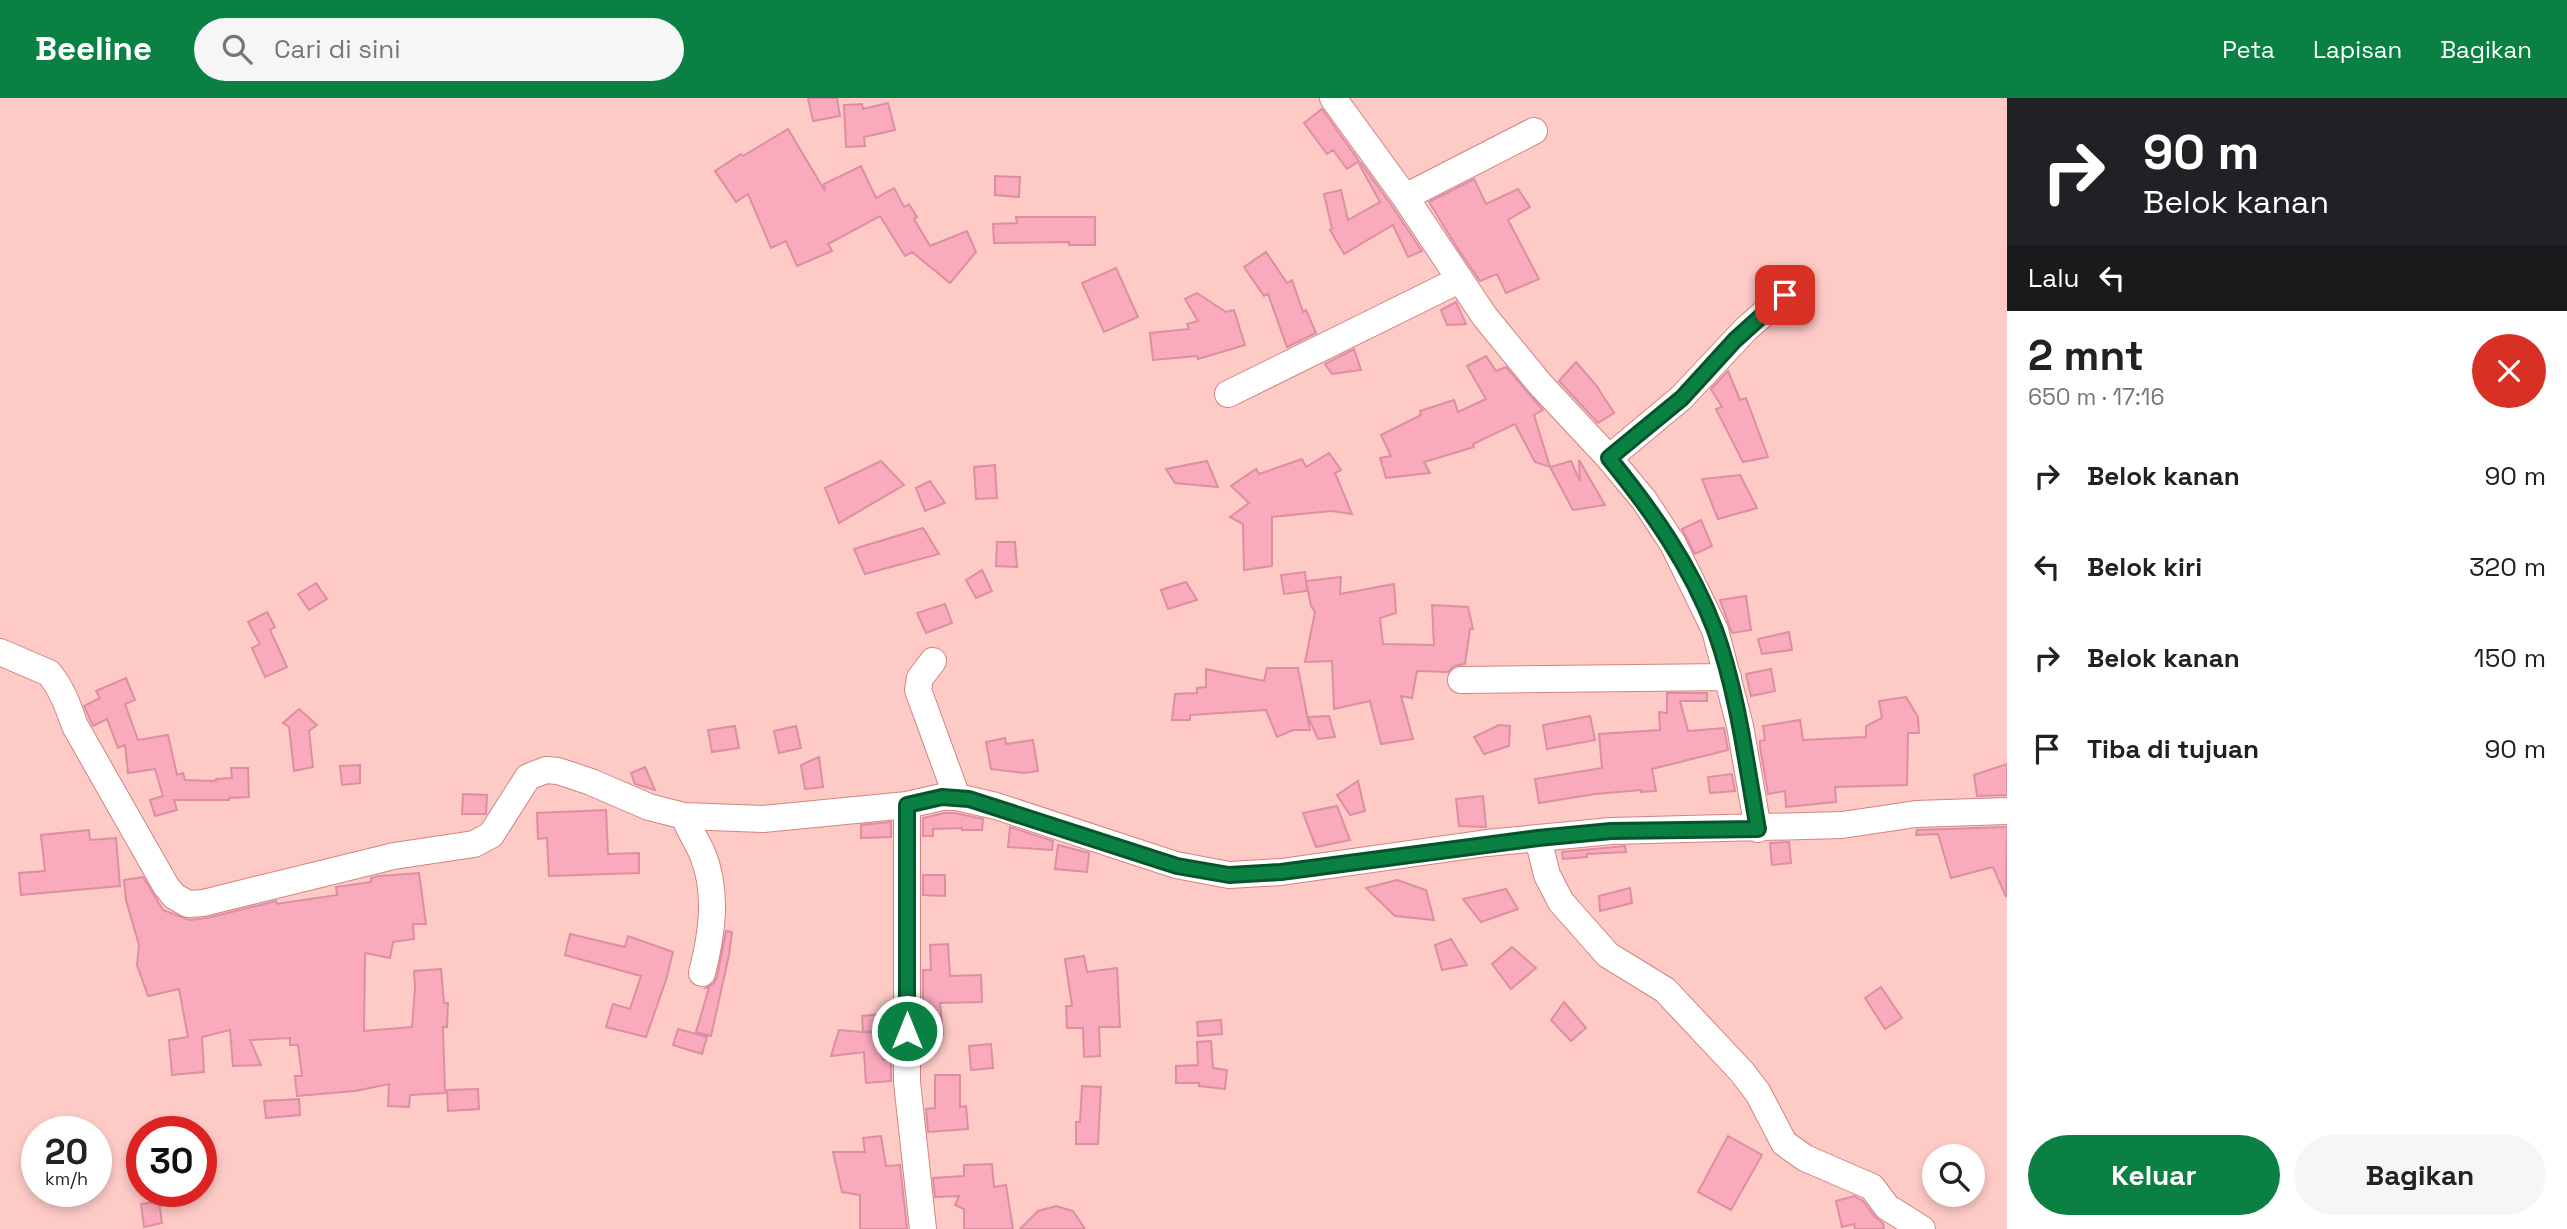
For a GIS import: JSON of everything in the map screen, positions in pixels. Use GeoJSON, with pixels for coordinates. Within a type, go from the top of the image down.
{"type":"FeatureCollection","features":[{"type":"Feature","properties":{"kind":"street"},"geometry":{"type":"LineString","coordinates":[[1333,98],[1405,197],[1485,317],[1540,384],[1644,500],[1673,544],[1715,630],[1740,726],[1758,829]]}},
{"type":"Feature","properties":{"kind":"street"},"geometry":{"type":"LineString","coordinates":[[1405,197],[1534,131]]}},
{"type":"Feature","properties":{"kind":"street"},"geometry":{"type":"LineString","coordinates":[[1228,394],[1459,280]]}},
{"type":"Feature","properties":{"kind":"street"},"geometry":{"type":"LineString","coordinates":[[1609,458],[1682,398],[1740,334],[1785,295]]}},
{"type":"Feature","properties":{"kind":"street"},"geometry":{"type":"LineString","coordinates":[[0,652],[49,673],[53,678],[65,697],[75,726],[166,886],[174,896],[188,904],[220,901],[394,856],[474,844],[491,835],[526,780],[542,771],[558,771],[649,807],[684,816],[763,819],[907,805],[942,797],[957,797],[996,806],[1177,866],[1229,875],[1292,871],[1538,838],[1611,831],[1842,825],[1916,814],[2007,811]]}},
{"type":"Feature","properties":{"kind":"street"},"geometry":{"type":"LineString","coordinates":[[933,661],[920,678],[918,690],[957,797]]}},
{"type":"Feature","properties":{"kind":"street"},"geometry":{"type":"LineString","coordinates":[[1461,680],[1728,677]]}},
{"type":"Feature","properties":{"kind":"street"},"geometry":{"type":"LineString","coordinates":[[907,805],[907,1082],[923,1229]]}},
{"type":"Feature","properties":{"kind":"street"},"geometry":{"type":"LineString","coordinates":[[684,816],[704,858],[712,904],[712,935],[702,973]]}},
{"type":"Feature","properties":{"kind":"street"},"geometry":{"type":"LineString","coordinates":[[1538,838],[1548,875],[1561,902],[1608,955],[1665,990],[1742,1072],[1758,1093],[1784,1143],[1805,1158],[1872,1187],[1887,1207],[1922,1229]]}},
{"type":"Feature","properties":{"kind":"building"},"geometry":{"type":"Polygon","coordinates":[[[808,98],[837,98],[840,116],[813,121],[808,98]]]}},
{"type":"Feature","properties":{"kind":"building"},"geometry":{"type":"Polygon","coordinates":[[[888,103],[895,130],[864,137],[865,146],[846,147],[844,105],[862,104],[863,109],[888,103]]]}},
{"type":"Feature","properties":{"kind":"building"},"geometry":{"type":"Polygon","coordinates":[[[1322,109],[1359,161],[1347,169],[1333,150],[1327,154],[1304,123],[1322,109]]]}},
{"type":"Feature","properties":{"kind":"building"},"geometry":{"type":"Polygon","coordinates":[[[788,129],[825,191],[824,184],[861,166],[876,198],[894,188],[904,207],[909,204],[917,217],[914,219],[930,246],[967,231],[976,252],[950,283],[912,252],[905,256],[880,216],[828,244],[832,251],[797,266],[786,241],[771,248],[748,194],[736,202],[715,171],[788,129]]]}},
{"type":"Feature","properties":{"kind":"building"},"geometry":{"type":"Polygon","coordinates":[[[1361,163],[1422,251],[1408,257],[1393,225],[1344,254],[1330,230],[1332,229],[1324,194],[1341,190],[1348,220],[1380,202],[1359,164],[1361,163]]]}},
{"type":"Feature","properties":{"kind":"building"},"geometry":{"type":"Polygon","coordinates":[[[995,176],[1020,177],[1019,197],[995,195],[995,176]]]}},
{"type":"Feature","properties":{"kind":"building"},"geometry":{"type":"Polygon","coordinates":[[[1474,179],[1486,204],[1518,189],[1530,207],[1508,220],[1539,279],[1506,293],[1497,274],[1480,281],[1458,249],[1429,202],[1474,179]]]}},
{"type":"Feature","properties":{"kind":"building"},"geometry":{"type":"Polygon","coordinates":[[[1016,217],[1095,217],[1095,245],[1069,245],[1069,242],[994,243],[993,224],[1017,223],[1016,217]]]}},
{"type":"Feature","properties":{"kind":"building"},"geometry":{"type":"Polygon","coordinates":[[[1266,252],[1287,283],[1292,280],[1303,312],[1306,310],[1316,333],[1287,347],[1268,294],[1264,296],[1244,267],[1266,252]]]}},
{"type":"Feature","properties":{"kind":"building"},"geometry":{"type":"Polygon","coordinates":[[[1116,268],[1138,317],[1104,332],[1082,283],[1116,268]]]}},
{"type":"Feature","properties":{"kind":"building"},"geometry":{"type":"Polygon","coordinates":[[[1197,293],[1226,312],[1234,310],[1245,345],[1198,359],[1197,356],[1153,360],[1150,333],[1189,329],[1187,324],[1198,321],[1185,299],[1197,293]]]}},
{"type":"Feature","properties":{"kind":"building"},"geometry":{"type":"Polygon","coordinates":[[[1456,302],[1466,324],[1447,325],[1441,310],[1456,302]]]}},
{"type":"Feature","properties":{"kind":"building"},"geometry":{"type":"Polygon","coordinates":[[[1354,349],[1361,370],[1332,374],[1325,364],[1354,349]]]}},
{"type":"Feature","properties":{"kind":"building"},"geometry":{"type":"Polygon","coordinates":[[[1486,356],[1496,371],[1506,367],[1543,410],[1534,415],[1550,467],[1535,462],[1515,424],[1473,444],[1474,447],[1424,462],[1430,473],[1386,478],[1380,458],[1391,456],[1381,435],[1421,415],[1420,411],[1454,400],[1458,412],[1486,399],[1467,366],[1486,356]]]}},
{"type":"Feature","properties":{"kind":"building"},"geometry":{"type":"Polygon","coordinates":[[[1576,362],[1596,385],[1614,413],[1598,423],[1559,381],[1576,362]]]}},
{"type":"Feature","properties":{"kind":"building"},"geometry":{"type":"Polygon","coordinates":[[[1728,371],[1740,400],[1746,398],[1768,457],[1743,462],[1716,409],[1722,407],[1711,389],[1728,371]]]}},
{"type":"Feature","properties":{"kind":"building"},"geometry":{"type":"Polygon","coordinates":[[[1329,453],[1341,470],[1335,473],[1352,514],[1331,511],[1272,517],[1272,566],[1244,570],[1243,524],[1230,517],[1249,503],[1231,486],[1256,469],[1259,474],[1302,459],[1306,467],[1329,453]]]}},
{"type":"Feature","properties":{"kind":"building"},"geometry":{"type":"Polygon","coordinates":[[[1579,460],[1605,505],[1573,510],[1550,467],[1571,461],[1580,481],[1579,460]]]}},
{"type":"Feature","properties":{"kind":"building"},"geometry":{"type":"Polygon","coordinates":[[[881,461],[904,485],[839,523],[825,488],[881,461]]]}},
{"type":"Feature","properties":{"kind":"building"},"geometry":{"type":"Polygon","coordinates":[[[1207,461],[1218,487],[1175,483],[1166,469],[1207,461]]]}},
{"type":"Feature","properties":{"kind":"building"},"geometry":{"type":"Polygon","coordinates":[[[995,465],[997,498],[976,499],[974,467],[995,465]]]}},
{"type":"Feature","properties":{"kind":"building"},"geometry":{"type":"Polygon","coordinates":[[[1740,475],[1757,508],[1718,519],[1702,479],[1740,475]]]}},
{"type":"Feature","properties":{"kind":"building"},"geometry":{"type":"Polygon","coordinates":[[[930,481],[945,503],[925,511],[916,488],[930,481]]]}},
{"type":"Feature","properties":{"kind":"building"},"geometry":{"type":"Polygon","coordinates":[[[1701,520],[1712,546],[1695,554],[1682,529],[1701,520]]]}},
{"type":"Feature","properties":{"kind":"building"},"geometry":{"type":"Polygon","coordinates":[[[923,528],[939,554],[865,574],[854,549],[923,528]]]}},
{"type":"Feature","properties":{"kind":"building"},"geometry":{"type":"Polygon","coordinates":[[[997,542],[1015,542],[1017,567],[996,566],[997,542]]]}},
{"type":"Feature","properties":{"kind":"building"},"geometry":{"type":"Polygon","coordinates":[[[982,570],[992,591],[976,598],[966,580],[982,570]]]}},
{"type":"Feature","properties":{"kind":"building"},"geometry":{"type":"Polygon","coordinates":[[[1305,572],[1307,591],[1284,594],[1281,575],[1305,572]]]}},
{"type":"Feature","properties":{"kind":"building"},"geometry":{"type":"Polygon","coordinates":[[[1341,577],[1340,594],[1394,584],[1396,613],[1380,618],[1383,644],[1434,645],[1432,605],[1468,607],[1473,629],[1470,629],[1465,664],[1454,666],[1448,672],[1417,671],[1412,698],[1401,696],[1413,739],[1381,744],[1370,701],[1334,709],[1332,661],[1305,662],[1315,612],[1311,606],[1306,581],[1341,577]]]}},
{"type":"Feature","properties":{"kind":"building"},"geometry":{"type":"Polygon","coordinates":[[[1186,582],[1197,600],[1168,609],[1161,590],[1186,582]]]}},
{"type":"Feature","properties":{"kind":"building"},"geometry":{"type":"Polygon","coordinates":[[[316,583],[327,599],[309,610],[298,594],[316,583]]]}},
{"type":"Feature","properties":{"kind":"building"},"geometry":{"type":"Polygon","coordinates":[[[1746,596],[1751,630],[1732,633],[1720,600],[1746,596]]]}},
{"type":"Feature","properties":{"kind":"building"},"geometry":{"type":"Polygon","coordinates":[[[945,604],[952,623],[926,633],[917,613],[945,604]]]}},
{"type":"Feature","properties":{"kind":"building"},"geometry":{"type":"Polygon","coordinates":[[[267,612],[275,627],[270,630],[287,667],[265,677],[252,648],[260,644],[248,622],[267,612]]]}},
{"type":"Feature","properties":{"kind":"building"},"geometry":{"type":"Polygon","coordinates":[[[1789,632],[1792,650],[1762,654],[1758,639],[1789,632]]]}},
{"type":"Feature","properties":{"kind":"building"},"geometry":{"type":"Polygon","coordinates":[[[1267,668],[1298,668],[1310,730],[1293,730],[1277,737],[1266,710],[1190,715],[1190,720],[1172,720],[1175,694],[1197,693],[1197,688],[1206,687],[1206,669],[1264,681],[1267,668]]]}},
{"type":"Feature","properties":{"kind":"building"},"geometry":{"type":"Polygon","coordinates":[[[1771,669],[1775,691],[1751,696],[1746,674],[1771,669]]]}},
{"type":"Feature","properties":{"kind":"building"},"geometry":{"type":"Polygon","coordinates":[[[126,678],[135,700],[125,704],[138,740],[168,735],[177,775],[183,773],[185,780],[216,781],[232,778],[231,768],[248,768],[249,797],[229,800],[174,800],[177,810],[155,816],[150,800],[163,796],[155,769],[128,773],[125,745],[118,748],[107,719],[93,726],[84,706],[100,698],[96,691],[126,678]]]}},
{"type":"Feature","properties":{"kind":"building"},"geometry":{"type":"Polygon","coordinates":[[[1667,693],[1707,693],[1707,701],[1680,701],[1688,731],[1724,728],[1728,750],[1652,769],[1656,791],[1595,794],[1539,803],[1535,779],[1602,768],[1599,734],[1660,730],[1659,712],[1667,713],[1667,693]]]}},
{"type":"Feature","properties":{"kind":"building"},"geometry":{"type":"Polygon","coordinates":[[[1906,697],[1918,717],[1919,733],[1908,733],[1907,785],[1835,787],[1836,802],[1786,807],[1785,791],[1768,794],[1760,747],[1760,741],[1765,740],[1763,726],[1800,720],[1803,740],[1866,737],[1866,726],[1882,718],[1879,701],[1906,697]]]}},
{"type":"Feature","properties":{"kind":"building"},"geometry":{"type":"Polygon","coordinates":[[[299,709],[317,725],[309,731],[313,767],[294,771],[289,727],[283,723],[299,709]]]}},
{"type":"Feature","properties":{"kind":"building"},"geometry":{"type":"Polygon","coordinates":[[[1329,716],[1335,737],[1318,739],[1308,717],[1329,716]]]}},
{"type":"Feature","properties":{"kind":"building"},"geometry":{"type":"Polygon","coordinates":[[[1590,716],[1595,740],[1547,749],[1543,725],[1590,716]]]}},
{"type":"Feature","properties":{"kind":"building"},"geometry":{"type":"Polygon","coordinates":[[[1499,725],[1510,726],[1509,746],[1484,754],[1474,737],[1499,725]]]}},
{"type":"Feature","properties":{"kind":"building"},"geometry":{"type":"Polygon","coordinates":[[[735,726],[739,748],[712,752],[708,730],[735,726]]]}},
{"type":"Feature","properties":{"kind":"building"},"geometry":{"type":"Polygon","coordinates":[[[796,726],[801,748],[779,753],[774,731],[796,726]]]}},
{"type":"Feature","properties":{"kind":"building"},"geometry":{"type":"Polygon","coordinates":[[[1005,738],[1006,744],[1033,740],[1038,771],[1024,773],[991,769],[986,742],[1005,738]]]}},
{"type":"Feature","properties":{"kind":"building"},"geometry":{"type":"Polygon","coordinates":[[[819,757],[823,787],[805,789],[801,765],[819,757]]]}},
{"type":"Feature","properties":{"kind":"building"},"geometry":{"type":"Polygon","coordinates":[[[2007,764],[2007,795],[1977,796],[1974,775],[2007,764]]]}},
{"type":"Feature","properties":{"kind":"building"},"geometry":{"type":"Polygon","coordinates":[[[360,765],[360,783],[342,785],[340,766],[360,765]]]}},
{"type":"Feature","properties":{"kind":"building"},"geometry":{"type":"Polygon","coordinates":[[[645,767],[655,790],[635,784],[631,773],[645,767]]]}},
{"type":"Feature","properties":{"kind":"building"},"geometry":{"type":"Polygon","coordinates":[[[1732,774],[1735,791],[1710,793],[1708,777],[1732,774]]]}},
{"type":"Feature","properties":{"kind":"building"},"geometry":{"type":"Polygon","coordinates":[[[1358,781],[1365,811],[1350,815],[1337,795],[1358,781]]]}},
{"type":"Feature","properties":{"kind":"building"},"geometry":{"type":"Polygon","coordinates":[[[463,794],[487,795],[486,814],[462,814],[463,794]]]}},
{"type":"Feature","properties":{"kind":"building"},"geometry":{"type":"Polygon","coordinates":[[[1483,796],[1486,827],[1459,826],[1456,799],[1483,796]]]}},
{"type":"Feature","properties":{"kind":"building"},"geometry":{"type":"Polygon","coordinates":[[[1337,806],[1350,840],[1316,847],[1303,813],[1337,806]]]}},
{"type":"Feature","properties":{"kind":"building"},"geometry":{"type":"Polygon","coordinates":[[[606,810],[608,854],[639,853],[639,873],[549,876],[547,838],[538,839],[537,813],[606,810]]]}},
{"type":"Feature","properties":{"kind":"building"},"geometry":{"type":"Polygon","coordinates":[[[944,813],[983,819],[982,830],[933,829],[933,836],[923,836],[923,818],[944,813]]]}},
{"type":"Feature","properties":{"kind":"building"},"geometry":{"type":"Polygon","coordinates":[[[891,822],[891,837],[861,838],[861,825],[891,822]]]}},
{"type":"Feature","properties":{"kind":"building"},"geometry":{"type":"Polygon","coordinates":[[[1010,827],[1053,841],[1052,850],[1008,847],[1010,827]]]}},
{"type":"Feature","properties":{"kind":"building"},"geometry":{"type":"Polygon","coordinates":[[[2007,827],[2006,897],[1993,867],[1951,878],[1938,834],[1916,835],[1917,830],[2007,827]]]}},
{"type":"Feature","properties":{"kind":"building"},"geometry":{"type":"Polygon","coordinates":[[[89,830],[90,840],[116,838],[120,886],[21,895],[19,873],[45,871],[41,835],[89,830]]]}},
{"type":"Feature","properties":{"kind":"building"},"geometry":{"type":"Polygon","coordinates":[[[1789,842],[1791,863],[1772,865],[1770,843],[1789,842]]]}},
{"type":"Feature","properties":{"kind":"building"},"geometry":{"type":"Polygon","coordinates":[[[1058,845],[1089,853],[1087,872],[1055,869],[1058,845]]]}},
{"type":"Feature","properties":{"kind":"building"},"geometry":{"type":"Polygon","coordinates":[[[1625,846],[1626,852],[1587,854],[1587,857],[1563,859],[1562,852],[1625,846]]]}},
{"type":"Feature","properties":{"kind":"building"},"geometry":{"type":"Polygon","coordinates":[[[419,873],[426,924],[413,924],[414,939],[393,942],[390,958],[365,953],[364,1031],[412,1027],[414,971],[441,969],[444,1003],[448,1003],[447,1027],[443,1027],[445,1093],[410,1095],[409,1107],[388,1106],[389,1084],[355,1091],[297,1096],[295,1076],[302,1076],[298,1045],[290,1045],[290,1038],[250,1040],[261,1065],[233,1066],[230,1030],[202,1037],[204,1072],[172,1075],[169,1040],[188,1037],[179,989],[148,996],[137,965],[139,945],[126,900],[124,880],[143,877],[163,910],[189,920],[276,901],[277,904],[337,895],[336,887],[371,882],[371,878],[379,876],[419,873]]]}},
{"type":"Feature","properties":{"kind":"building"},"geometry":{"type":"Polygon","coordinates":[[[923,875],[945,875],[945,896],[923,895],[923,875]]]}},
{"type":"Feature","properties":{"kind":"building"},"geometry":{"type":"Polygon","coordinates":[[[1397,880],[1426,890],[1434,920],[1395,916],[1366,888],[1397,880]]]}},
{"type":"Feature","properties":{"kind":"building"},"geometry":{"type":"Polygon","coordinates":[[[1630,888],[1632,903],[1600,911],[1599,896],[1630,888]]]}},
{"type":"Feature","properties":{"kind":"building"},"geometry":{"type":"Polygon","coordinates":[[[1506,889],[1518,909],[1481,922],[1463,899],[1506,889]]]}},
{"type":"Feature","properties":{"kind":"building"},"geometry":{"type":"Polygon","coordinates":[[[726,931],[732,932],[729,955],[711,1036],[696,1032],[709,988],[706,988],[714,983],[717,977],[726,931]]]}},
{"type":"Feature","properties":{"kind":"building"},"geometry":{"type":"Polygon","coordinates":[[[570,934],[625,947],[628,936],[673,952],[646,1037],[606,1027],[613,1004],[630,1009],[641,976],[565,955],[570,934]]]}},
{"type":"Feature","properties":{"kind":"building"},"geometry":{"type":"Polygon","coordinates":[[[1451,939],[1467,965],[1442,970],[1435,945],[1451,939]]]}},
{"type":"Feature","properties":{"kind":"building"},"geometry":{"type":"Polygon","coordinates":[[[948,944],[950,976],[981,975],[982,1002],[940,1003],[943,1034],[923,1035],[923,970],[931,970],[930,945],[948,944]]]}},
{"type":"Feature","properties":{"kind":"building"},"geometry":{"type":"Polygon","coordinates":[[[1512,947],[1536,968],[1511,989],[1492,964],[1512,947]]]}},
{"type":"Feature","properties":{"kind":"building"},"geometry":{"type":"Polygon","coordinates":[[[1084,956],[1087,972],[1117,968],[1120,1027],[1099,1027],[1100,1056],[1084,1057],[1083,1028],[1067,1028],[1066,1006],[1072,1006],[1065,959],[1084,956]]]}},
{"type":"Feature","properties":{"kind":"building"},"geometry":{"type":"Polygon","coordinates":[[[1881,987],[1902,1018],[1885,1029],[1865,998],[1881,987]]]}},
{"type":"Feature","properties":{"kind":"building"},"geometry":{"type":"Polygon","coordinates":[[[1564,1002],[1586,1028],[1571,1041],[1551,1020],[1564,1002]]]}},
{"type":"Feature","properties":{"kind":"building"},"geometry":{"type":"Polygon","coordinates":[[[891,1013],[891,1029],[863,1032],[862,1016],[891,1013]]]}},
{"type":"Feature","properties":{"kind":"building"},"geometry":{"type":"Polygon","coordinates":[[[1221,1020],[1222,1034],[1198,1036],[1197,1022],[1221,1020]]]}},
{"type":"Feature","properties":{"kind":"building"},"geometry":{"type":"Polygon","coordinates":[[[678,1029],[707,1037],[702,1054],[673,1045],[678,1029]]]}},
{"type":"Feature","properties":{"kind":"building"},"geometry":{"type":"Polygon","coordinates":[[[839,1030],[874,1033],[883,1060],[891,1060],[891,1081],[866,1083],[864,1052],[831,1056],[839,1030]]]}},
{"type":"Feature","properties":{"kind":"building"},"geometry":{"type":"Polygon","coordinates":[[[1211,1041],[1213,1068],[1227,1070],[1225,1089],[1199,1086],[1199,1083],[1176,1083],[1176,1066],[1198,1065],[1197,1042],[1211,1041]]]}},
{"type":"Feature","properties":{"kind":"building"},"geometry":{"type":"Polygon","coordinates":[[[991,1044],[993,1068],[971,1070],[969,1046],[991,1044]]]}},
{"type":"Feature","properties":{"kind":"building"},"geometry":{"type":"Polygon","coordinates":[[[935,1075],[960,1075],[960,1107],[966,1106],[968,1129],[928,1132],[926,1109],[935,1108],[935,1075]]]}},
{"type":"Feature","properties":{"kind":"building"},"geometry":{"type":"Polygon","coordinates":[[[1082,1086],[1101,1087],[1098,1144],[1076,1144],[1076,1122],[1080,1122],[1082,1086]]]}},
{"type":"Feature","properties":{"kind":"building"},"geometry":{"type":"Polygon","coordinates":[[[478,1089],[479,1109],[448,1111],[447,1090],[478,1089]]]}},
{"type":"Feature","properties":{"kind":"building"},"geometry":{"type":"Polygon","coordinates":[[[299,1099],[300,1115],[266,1118],[264,1101],[299,1099]]]}},
{"type":"Feature","properties":{"kind":"building"},"geometry":{"type":"Polygon","coordinates":[[[881,1136],[886,1166],[900,1165],[907,1229],[860,1229],[860,1195],[842,1192],[833,1152],[865,1152],[863,1138],[881,1136]]]}},
{"type":"Feature","properties":{"kind":"building"},"geometry":{"type":"Polygon","coordinates":[[[1728,1136],[1762,1155],[1731,1210],[1698,1192],[1728,1136]]]}},
{"type":"Feature","properties":{"kind":"building"},"geometry":{"type":"Polygon","coordinates":[[[992,1164],[994,1187],[1006,1185],[1013,1229],[964,1229],[964,1209],[955,1205],[959,1196],[935,1197],[933,1178],[964,1176],[964,1165],[992,1164]]]}},
{"type":"Feature","properties":{"kind":"building"},"geometry":{"type":"Polygon","coordinates":[[[1854,1196],[1863,1201],[1883,1223],[1884,1229],[1855,1229],[1854,1224],[1842,1227],[1836,1201],[1854,1196]]]}},
{"type":"Feature","properties":{"kind":"building"},"geometry":{"type":"Polygon","coordinates":[[[1056,1206],[1073,1211],[1085,1229],[1020,1229],[1038,1211],[1056,1206]]]}},
{"type":"Feature","properties":{"kind":"building"},"geometry":{"type":"Polygon","coordinates":[[[141,1207],[160,1207],[162,1223],[144,1227],[141,1207]]]}},
{"type":"Feature","properties":{"kind":"route"},"geometry":{"type":"LineString","coordinates":[[907,1031],[907,805],[919,802],[942,797],[979,801],[1177,866],[1229,875],[1281,872],[1487,843],[1611,831],[1758,829],[1740,726],[1715,630],[1673,544],[1644,500],[1609,458],[1682,398],[1719,356],[1785,295]]}}]}
